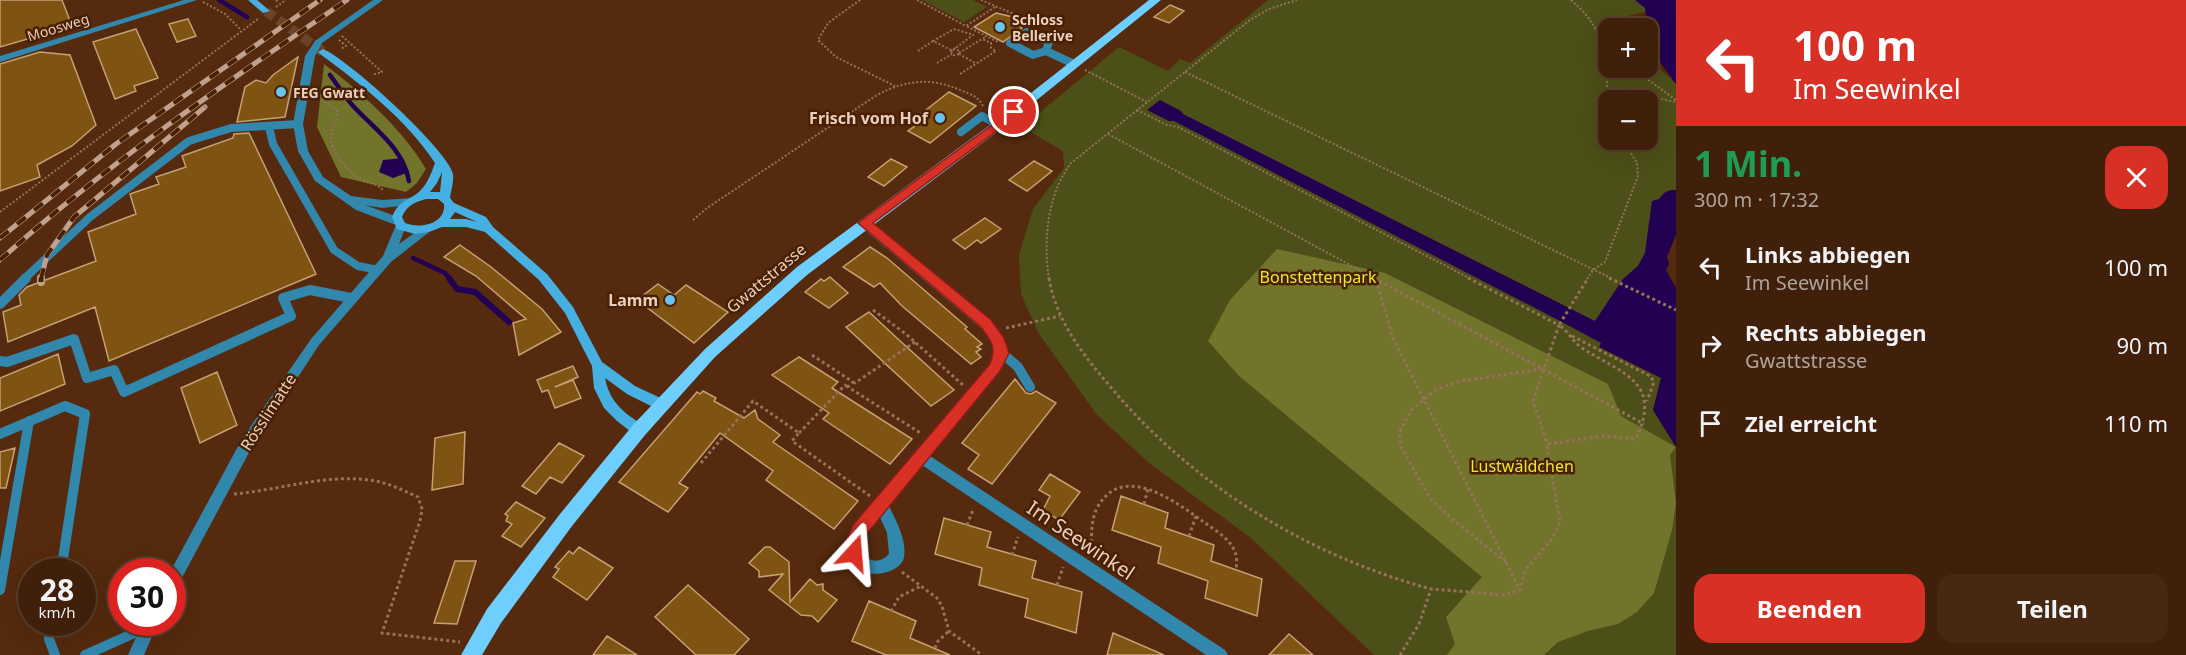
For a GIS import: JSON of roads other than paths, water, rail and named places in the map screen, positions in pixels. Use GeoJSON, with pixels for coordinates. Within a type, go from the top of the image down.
{"type":"FeatureCollection","features":[{"type":"Feature","properties":{"kind":"main road"},"geometry":{"type":"LineString","coordinates":[[252,0],[266,11]]}},
{"type":"Feature","properties":{"kind":"main road","name":"Gwattstrasse"},"geometry":{"type":"LineString","coordinates":[[474,649],[525,574],[639,430],[710,353],[760,307],[864,223],[998,125],[1156,0]]}},
{"type":"Feature","properties":{"kind":"main road"},"geometry":{"type":"LineString","coordinates":[[322,52],[389,106],[441,162],[448,174],[448,202],[448,215],[440,223],[428,229],[412,230],[399,223],[398,213],[409,201],[420,196],[432,195],[448,202],[475,215],[526,261],[558,294],[569,310],[598,366],[631,390],[662,405]]}},
{"type":"Feature","properties":{"kind":"main road"},"geometry":{"type":"LineString","coordinates":[[420,196],[432,183],[441,162]]}},
{"type":"Feature","properties":{"kind":"main road"},"geometry":{"type":"LineString","coordinates":[[440,223],[466,223],[489,230]]}},
{"type":"Feature","properties":{"kind":"main road"},"geometry":{"type":"LineString","coordinates":[[598,366],[598,382],[603,397],[619,415],[639,430]]}},
{"type":"Feature","properties":{"kind":"street","name":"Moosweg"},"geometry":{"type":"LineString","coordinates":[[0,59],[193,0]]}},
{"type":"Feature","properties":{"kind":"street"},"geometry":{"type":"LineString","coordinates":[[379,0],[336,34],[319,41],[310,56],[298,124],[301,144],[309,165],[326,184],[360,207],[399,223]]}},
{"type":"Feature","properties":{"kind":"street"},"geometry":{"type":"LineString","coordinates":[[351,199],[382,204],[409,201]]}},
{"type":"Feature","properties":{"kind":"street","name":"Rösslimatte"},"geometry":{"type":"LineString","coordinates":[[387,259],[399,223]]}},
{"type":"Feature","properties":{"kind":"street"},"geometry":{"type":"LineString","coordinates":[[864,223],[992,331],[999,342],[1002,353],[998,364],[881,504],[859,531],[854,543],[854,553],[860,563],[870,568],[882,568],[891,564],[897,557],[897,547],[890,520],[881,504]]}},
{"type":"Feature","properties":{"kind":"street","name":"Rösslimatte"},"geometry":{"type":"LineString","coordinates":[[185,558],[247,443],[315,342],[387,259],[428,229]]}},
{"type":"Feature","properties":{"kind":"street","name":"Im Seewinkel"},"geometry":{"type":"LineString","coordinates":[[921,457],[1220,655]]}},
{"type":"Feature","properties":{"kind":"street"},"geometry":{"type":"LineString","coordinates":[[136,655],[145,636]]}},
{"type":"Feature","properties":{"kind":"lane"},"geometry":{"type":"LineString","coordinates":[[1046,51],[1049,42],[1027,32],[1010,43],[1033,55],[1046,51],[1074,64]]}},
{"type":"Feature","properties":{"kind":"lane"},"geometry":{"type":"LineString","coordinates":[[961,132],[982,116],[998,125]]}},
{"type":"Feature","properties":{"kind":"lane"},"geometry":{"type":"LineString","coordinates":[[0,304],[48,255],[90,217],[189,141],[231,128],[298,124]]}},
{"type":"Feature","properties":{"kind":"lane"},"geometry":{"type":"LineString","coordinates":[[269,127],[273,144],[334,250],[358,266],[378,270]]}},
{"type":"Feature","properties":{"kind":"lane"},"geometry":{"type":"LineString","coordinates":[[0,361],[7,362],[74,339],[87,378],[114,370],[124,392],[291,316],[283,298],[310,290],[351,298]]}},
{"type":"Feature","properties":{"kind":"lane"},"geometry":{"type":"LineString","coordinates":[[1002,353],[1018,367],[1030,387]]}},
{"type":"Feature","properties":{"kind":"lane"},"geometry":{"type":"LineString","coordinates":[[0,434],[65,406],[85,414],[63,558]]}},
{"type":"Feature","properties":{"kind":"lane"},"geometry":{"type":"LineString","coordinates":[[0,590],[29,422]]}},
{"type":"Feature","properties":{"kind":"lane"},"geometry":{"type":"LineString","coordinates":[[50,636],[55,655]]}},
{"type":"Feature","properties":{"kind":"lane"},"geometry":{"type":"LineString","coordinates":[[85,655],[125,636]]}},
{"type":"Feature","properties":{"kind":"waterway"},"geometry":{"type":"LineString","coordinates":[[219,0],[247,17]]}},
{"type":"Feature","properties":{"kind":"waterway"},"geometry":{"type":"LineString","coordinates":[[330,75],[352,105],[395,150],[409,181]]}},
{"type":"Feature","properties":{"kind":"waterway"},"geometry":{"type":"LineString","coordinates":[[413,258],[445,273],[450,279]]}},
{"type":"Feature","properties":{"kind":"waterway"},"geometry":{"type":"LineString","coordinates":[[449,278],[457,289],[475,292],[509,322]]}},
{"type":"Feature","properties":{"kind":"tunnel"},"geometry":{"type":"LineString","coordinates":[[266,11],[323,52]]}},
{"type":"Feature","properties":{"kind":"railway"},"geometry":{"type":"LineString","coordinates":[[0,238],[116,144],[320,0]]}},
{"type":"Feature","properties":{"kind":"railway"},"geometry":{"type":"LineString","coordinates":[[0,260],[41,224],[126,157],[347,0]]}},
{"type":"Feature","properties":{"kind":"railway"},"geometry":{"type":"LineString","coordinates":[[41,279],[47,255],[74,217],[205,107]]}},
{"type":"Feature","properties":{"kind":"place","name":"Schloss Bellerive"},"geometry":{"type":"Point","coordinates":[1000,27]}},
{"type":"Feature","properties":{"kind":"place","name":"FEG Gwatt"},"geometry":{"type":"Point","coordinates":[281,92]}},
{"type":"Feature","properties":{"kind":"place","name":"Frisch vom Hof"},"geometry":{"type":"Point","coordinates":[940,118]}},
{"type":"Feature","properties":{"kind":"place","name":"Lamm"},"geometry":{"type":"Point","coordinates":[670,300]}},
{"type":"Feature","properties":{"kind":"park label","name":"Bonstettenpark"},"geometry":{"type":"Point","coordinates":[1318,277]}},
{"type":"Feature","properties":{"kind":"park label","name":"Lustwäldchen"},"geometry":{"type":"Point","coordinates":[1522,466]}}]}
